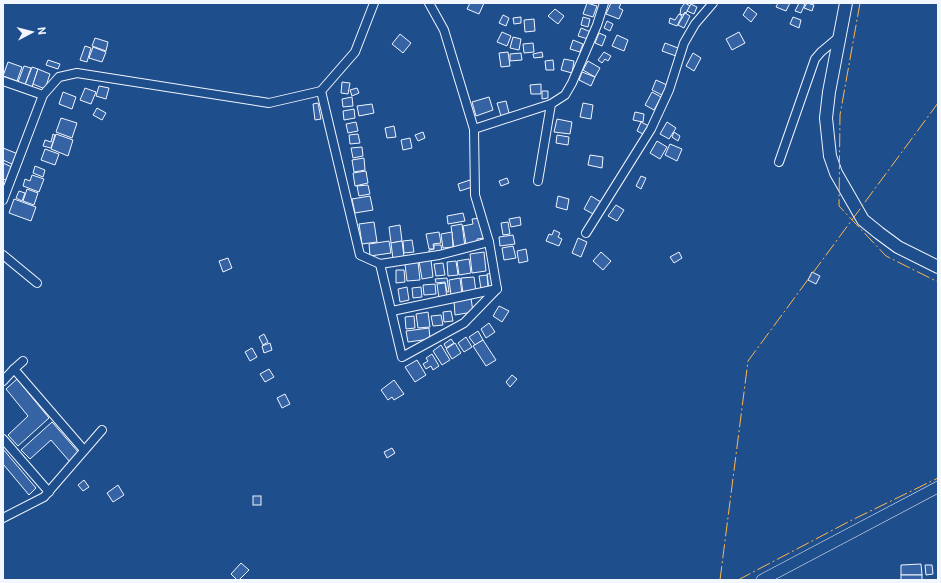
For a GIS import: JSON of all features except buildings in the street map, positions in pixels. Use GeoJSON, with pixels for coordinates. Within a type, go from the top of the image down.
{"type":"FeatureCollection","features":[{"type":"Feature","properties":{"kind":"main road"},"geometry":{"type":"LineString","coordinates":[[846,3],[826,118],[830,156],[836,173],[863,220],[898,247],[938,267]]}},
{"type":"Feature","properties":{"kind":"main road"},"geometry":{"type":"LineString","coordinates":[[762,580],[938,487]]}},
{"type":"Feature","properties":{"kind":"street"},"geometry":{"type":"LineString","coordinates":[[3,200],[43,95],[59,77],[77,72],[268,103],[322,91],[355,52],[374,3]]}},
{"type":"Feature","properties":{"kind":"street"},"geometry":{"type":"LineString","coordinates":[[429,3],[444,30],[474,129],[476,195],[489,242],[497,289]]}},
{"type":"Feature","properties":{"kind":"street"},"geometry":{"type":"LineString","coordinates":[[474,129],[551,104],[565,95],[572,83],[597,25],[604,3]]}},
{"type":"Feature","properties":{"kind":"street"},"geometry":{"type":"LineString","coordinates":[[586,233],[651,129],[669,90],[684,43],[695,24],[713,3]]}},
{"type":"Feature","properties":{"kind":"street"},"geometry":{"type":"LineString","coordinates":[[778,162],[815,59],[840,36]]}},
{"type":"Feature","properties":{"kind":"street"},"geometry":{"type":"LineString","coordinates":[[3,80],[43,95]]}},
{"type":"Feature","properties":{"kind":"street"},"geometry":{"type":"LineString","coordinates":[[322,91],[360,255],[380,264],[439,255],[489,242]]}},
{"type":"Feature","properties":{"kind":"street"},"geometry":{"type":"LineString","coordinates":[[538,181],[551,104]]}},
{"type":"Feature","properties":{"kind":"street"},"geometry":{"type":"LineString","coordinates":[[3,255],[37,283]]}},
{"type":"Feature","properties":{"kind":"street"},"geometry":{"type":"LineString","coordinates":[[380,264],[402,357],[464,323],[497,289]]}},
{"type":"Feature","properties":{"kind":"street"},"geometry":{"type":"LineString","coordinates":[[392,311],[497,289]]}},
{"type":"Feature","properties":{"kind":"street"},"geometry":{"type":"LineString","coordinates":[[3,381],[23,361]]}},
{"type":"Feature","properties":{"kind":"street"},"geometry":{"type":"LineString","coordinates":[[14,369],[84,450]]}},
{"type":"Feature","properties":{"kind":"street"},"geometry":{"type":"LineString","coordinates":[[3,518],[44,497],[102,430]]}},
{"type":"Feature","properties":{"kind":"street"},"geometry":{"type":"LineString","coordinates":[[3,439],[49,492]]}},
{"type":"Feature","properties":{"kind":"power"},"geometry":{"type":"LineString","coordinates":[[860,3],[840,115],[839,206],[886,256],[938,282]]}},
{"type":"Feature","properties":{"kind":"power"},"geometry":{"type":"LineString","coordinates":[[720,580],[748,361],[938,103]]}},
{"type":"Feature","properties":{"kind":"power"},"geometry":{"type":"LineString","coordinates":[[738,580],[850,521],[938,478]]}}]}
